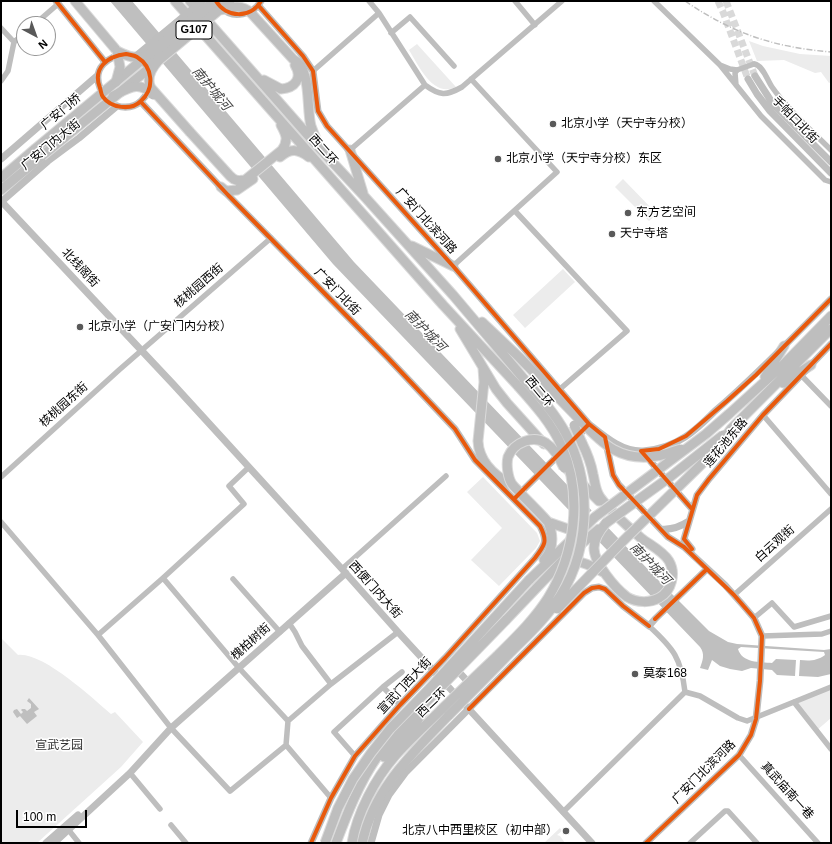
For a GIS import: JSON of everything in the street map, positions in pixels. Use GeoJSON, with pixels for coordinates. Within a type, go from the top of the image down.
{"type":"FeatureCollection","features":[{"type":"Feature","properties":{"kind":"main road"},"geometry":{"type":"LineString","coordinates":[[75,1],[117,51],[126,56],[147,59]]}},
{"type":"Feature","properties":{"kind":"main road","name":"西二环"},"geometry":{"type":"LineString","coordinates":[[175,1],[326,170],[443,305],[548,407],[566,434],[576,457],[584,498],[584,525],[575,565],[562,593],[555,605],[539,624],[403,763],[385,787],[372,812],[362,843]]}},
{"type":"Feature","properties":{"kind":"main road","name":"西二环"},"geometry":{"type":"LineString","coordinates":[[190,1],[321,150],[453,295],[521,382],[542,413],[562,447],[572,484],[574,519],[571,540],[567,558],[547,599],[515,638],[395,756],[375,784],[362,809],[353,835],[352,843]]}},
{"type":"Feature","properties":{"kind":"main road","name":"广安门桥"},"geometry":{"type":"LineString","coordinates":[[36,149],[116,82],[147,59],[214,4],[230,1]]}},
{"type":"Feature","properties":{"kind":"main road"},"geometry":{"type":"LineString","coordinates":[[248,1],[251,13]]}},
{"type":"Feature","properties":{"kind":"main road"},"geometry":{"type":"LineString","coordinates":[[214,4],[247,9],[293,59],[300,64],[307,87],[311,126],[321,150]]}},
{"type":"Feature","properties":{"kind":"main road","name":"广安门桥"},"geometry":{"type":"LineString","coordinates":[[158,61],[214,4]]}},
{"type":"Feature","properties":{"kind":"main road"},"geometry":{"type":"LineString","coordinates":[[116,82],[120,67],[117,51]]}},
{"type":"Feature","properties":{"kind":"main road"},"geometry":{"type":"LineString","coordinates":[[253,73],[272,86],[286,89],[291,87],[298,79],[298,71],[293,59]]}},
{"type":"Feature","properties":{"kind":"main road"},"geometry":{"type":"LineString","coordinates":[[158,61],[149,77],[149,85],[189,133]]}},
{"type":"Feature","properties":{"kind":"main road","name":"广安门内大街"},"geometry":{"type":"LineString","coordinates":[[1,190],[113,96],[158,61]]}},
{"type":"Feature","properties":{"kind":"main road"},"geometry":{"type":"LineString","coordinates":[[113,96],[136,86],[145,88],[234,180],[246,183]]}},
{"type":"Feature","properties":{"kind":"main road"},"geometry":{"type":"LineString","coordinates":[[266,104],[278,118],[287,138],[286,144],[276,158]]}},
{"type":"Feature","properties":{"kind":"main road","name":"广安门内大街"},"geometry":{"type":"LineString","coordinates":[[1,178],[36,149]]}},
{"type":"Feature","properties":{"kind":"main road"},"geometry":{"type":"LineString","coordinates":[[350,150],[364,196]]}},
{"type":"Feature","properties":{"kind":"main road"},"geometry":{"type":"LineString","coordinates":[[221,187],[226,191],[237,190],[276,158],[288,151],[301,151],[326,170]]}},
{"type":"Feature","properties":{"kind":"main road"},"geometry":{"type":"LineString","coordinates":[[406,243],[454,266]]}},
{"type":"Feature","properties":{"kind":"main road"},"geometry":{"type":"LineString","coordinates":[[453,295],[560,394],[577,423],[600,498],[613,512]]}},
{"type":"Feature","properties":{"kind":"main road"},"geometry":{"type":"LineString","coordinates":[[443,305],[465,336],[496,389],[507,403],[551,450],[557,460],[596,499],[663,553],[669,560],[672,567],[673,574],[671,582],[668,589],[660,598],[652,601],[640,601],[627,596],[594,564],[574,562],[560,570],[506,620]]}},
{"type":"Feature","properties":{"kind":"main road","name":"莲花池东路"},"geometry":{"type":"LineString","coordinates":[[595,517],[690,446],[729,414],[783,365],[831,316]]}},
{"type":"Feature","properties":{"kind":"main road","name":"莲花池东路"},"geometry":{"type":"LineString","coordinates":[[336,843],[361,784],[380,761],[413,727],[423,714],[433,695],[567,556],[606,524],[670,477],[734,426],[831,329]]}},
{"type":"Feature","properties":{"kind":"main road"},"geometry":{"type":"LineString","coordinates":[[758,387],[784,346]]}},
{"type":"Feature","properties":{"kind":"main road"},"geometry":{"type":"LineString","coordinates":[[767,394],[811,365]]}},
{"type":"Feature","properties":{"kind":"main road"},"geometry":{"type":"LineString","coordinates":[[483,367],[484,382],[478,441],[482,458],[500,478],[512,485],[548,522],[553,538],[552,546],[547,556],[529,580]]}},
{"type":"Feature","properties":{"kind":"main road"},"geometry":{"type":"LineString","coordinates":[[577,423],[612,449],[641,458],[658,456],[690,446]]}},
{"type":"Feature","properties":{"kind":"main road"},"geometry":{"type":"LineString","coordinates":[[539,624],[559,607],[621,543],[713,453],[734,426]]}},
{"type":"Feature","properties":{"kind":"main road"},"geometry":{"type":"LineString","coordinates":[[512,485],[508,470],[508,457],[516,447],[522,443],[534,439],[546,443],[552,448],[558,456],[572,484]]}},
{"type":"Feature","properties":{"kind":"main road"},"geometry":{"type":"LineString","coordinates":[[548,522],[572,530],[595,517]]}},
{"type":"Feature","properties":{"kind":"main road","name":"宣武门西大街"},"geometry":{"type":"LineString","coordinates":[[325,843],[338,808],[353,779],[390,729],[529,580],[595,517]]}},
{"type":"Feature","properties":{"kind":"main road"},"geometry":{"type":"LineString","coordinates":[[594,564],[595,542],[599,532],[606,524]]}},
{"type":"Feature","properties":{"kind":"street"},"geometry":{"type":"LineString","coordinates":[[369,1],[379,13],[424,85],[433,91],[443,94],[450,93],[462,87],[562,1]]}},
{"type":"Feature","properties":{"kind":"street"},"geometry":{"type":"LineString","coordinates":[[515,1],[535,25]]}},
{"type":"Feature","properties":{"kind":"street"},"geometry":{"type":"LineString","coordinates":[[654,1],[720,65],[761,116],[825,180],[831,182]]}},
{"type":"Feature","properties":{"kind":"street"},"geometry":{"type":"LineString","coordinates":[[43,16],[57,2],[105,62]]}},
{"type":"Feature","properties":{"kind":"street"},"geometry":{"type":"LineString","coordinates":[[214,4],[240,14],[248,13],[260,3]]}},
{"type":"Feature","properties":{"kind":"street","name":"广安门北滨河路"},"geometry":{"type":"LineString","coordinates":[[260,3],[303,56],[313,71],[318,111],[327,126],[454,266],[560,394],[589,424],[605,437],[625,447],[641,451]]}},
{"type":"Feature","properties":{"kind":"street","name":"广安门桥"},"geometry":{"type":"LineString","coordinates":[[136,56],[214,4]]}},
{"type":"Feature","properties":{"kind":"street","name":"广安门桥"},"geometry":{"type":"LineString","coordinates":[[150,73],[214,4]]}},
{"type":"Feature","properties":{"kind":"street"},"geometry":{"type":"LineString","coordinates":[[313,71],[379,13]]}},
{"type":"Feature","properties":{"kind":"street"},"geometry":{"type":"LineString","coordinates":[[391,33],[410,17],[454,66]]}},
{"type":"Feature","properties":{"kind":"street"},"geometry":{"type":"LineString","coordinates":[[1,28],[14,42],[8,71],[1,81]]}},
{"type":"Feature","properties":{"kind":"street"},"geometry":{"type":"LineString","coordinates":[[126,54],[136,56],[147,59],[151,81],[149,92],[141,102],[133,106],[124,107],[110,103],[103,96],[97,76],[105,62],[116,55],[126,54]]}},
{"type":"Feature","properties":{"kind":"street"},"geometry":{"type":"LineString","coordinates":[[720,65],[737,70],[757,64],[770,85],[781,98],[831,150]]}},
{"type":"Feature","properties":{"kind":"street"},"geometry":{"type":"LineString","coordinates":[[736,85],[735,73],[737,70]]}},
{"type":"Feature","properties":{"kind":"street","name":"广安门内大街"},"geometry":{"type":"LineString","coordinates":[[1,159],[97,76]]}},
{"type":"Feature","properties":{"kind":"street","name":"手帕口北街"},"geometry":{"type":"LineString","coordinates":[[755,76],[773,104],[831,162]]}},
{"type":"Feature","properties":{"kind":"street"},"geometry":{"type":"LineString","coordinates":[[454,266],[515,212],[557,172],[472,79]]}},
{"type":"Feature","properties":{"kind":"street","name":"手帕口北街"},"geometry":{"type":"LineString","coordinates":[[748,79],[770,112],[831,173]]}},
{"type":"Feature","properties":{"kind":"street"},"geometry":{"type":"LineString","coordinates":[[350,150],[424,85]]}},
{"type":"Feature","properties":{"kind":"street","name":"广安门北街"},"geometry":{"type":"LineString","coordinates":[[141,102],[221,187],[455,428],[475,460],[540,526],[545,534],[546,541],[535,558]]}},
{"type":"Feature","properties":{"kind":"street","name":"广安门内大街"},"geometry":{"type":"LineString","coordinates":[[1,202],[117,106]]}},
{"type":"Feature","properties":{"kind":"street","name":"北线阁街"},"geometry":{"type":"LineString","coordinates":[[1,202],[142,351]]}},
{"type":"Feature","properties":{"kind":"street"},"geometry":{"type":"LineString","coordinates":[[515,212],[627,331],[560,394]]}},
{"type":"Feature","properties":{"kind":"street","name":"核桃园西街"},"geometry":{"type":"LineString","coordinates":[[142,351],[271,238]]}},
{"type":"Feature","properties":{"kind":"street"},"geometry":{"type":"LineString","coordinates":[[641,451],[659,448],[686,436],[727,402],[831,299]]}},
{"type":"Feature","properties":{"kind":"street","name":"莲花池东路"},"geometry":{"type":"LineString","coordinates":[[707,569],[706,563],[684,539],[697,495],[709,478],[763,415],[831,344]]}},
{"type":"Feature","properties":{"kind":"street","name":"西便门内大街"},"geometry":{"type":"LineString","coordinates":[[142,351],[592,843]]}},
{"type":"Feature","properties":{"kind":"street","name":"核桃园东街"},"geometry":{"type":"LineString","coordinates":[[1,477],[142,351]]}},
{"type":"Feature","properties":{"kind":"street"},"geometry":{"type":"LineString","coordinates":[[801,375],[831,406]]}},
{"type":"Feature","properties":{"kind":"street"},"geometry":{"type":"LineString","coordinates":[[763,415],[831,494]]}},
{"type":"Feature","properties":{"kind":"street"},"geometry":{"type":"LineString","coordinates":[[514,499],[557,460],[589,424]]}},
{"type":"Feature","properties":{"kind":"street"},"geometry":{"type":"LineString","coordinates":[[605,437],[613,475],[619,485],[668,537],[684,547],[734,595],[754,618],[762,636],[822,634],[831,632]]}},
{"type":"Feature","properties":{"kind":"street"},"geometry":{"type":"LineString","coordinates":[[611,461],[612,456],[625,447]]}},
{"type":"Feature","properties":{"kind":"street"},"geometry":{"type":"LineString","coordinates":[[641,451],[692,509]]}},
{"type":"Feature","properties":{"kind":"street"},"geometry":{"type":"LineString","coordinates":[[98,635],[244,504],[229,486],[249,467]]}},
{"type":"Feature","properties":{"kind":"street"},"geometry":{"type":"LineString","coordinates":[[344,571],[446,476]]}},
{"type":"Feature","properties":{"kind":"street","name":"白云观街"},"geometry":{"type":"LineString","coordinates":[[734,595],[831,509]]}},
{"type":"Feature","properties":{"kind":"street"},"geometry":{"type":"LineString","coordinates":[[661,529],[670,530],[689,520]]}},
{"type":"Feature","properties":{"kind":"street"},"geometry":{"type":"LineString","coordinates":[[1,522],[98,635],[171,728],[230,791],[286,745]]}},
{"type":"Feature","properties":{"kind":"street","name":"宣武门西大街"},"geometry":{"type":"LineString","coordinates":[[311,843],[331,798],[355,756],[535,558]]}},
{"type":"Feature","properties":{"kind":"street"},"geometry":{"type":"LineString","coordinates":[[649,626],[707,569]]}},
{"type":"Feature","properties":{"kind":"street","name":"槐柏树街"},"geometry":{"type":"LineString","coordinates":[[46,843],[67,828],[130,773],[171,728],[280,632],[344,571]]}},
{"type":"Feature","properties":{"kind":"street"},"geometry":{"type":"LineString","coordinates":[[163,578],[239,668],[288,720]]}},
{"type":"Feature","properties":{"kind":"street"},"geometry":{"type":"LineString","coordinates":[[233,579],[280,632]]}},
{"type":"Feature","properties":{"kind":"street"},"geometry":{"type":"LineString","coordinates":[[371,843],[379,815],[389,794],[406,772],[584,593],[592,588],[599,587],[605,589],[623,606],[649,626],[666,643],[676,655],[683,673],[685,692]]}},
{"type":"Feature","properties":{"kind":"street"},"geometry":{"type":"LineString","coordinates":[[754,618],[772,603],[794,627],[831,616]]}},
{"type":"Feature","properties":{"kind":"street"},"geometry":{"type":"LineString","coordinates":[[289,623],[302,646],[331,684]]}},
{"type":"Feature","properties":{"kind":"street"},"geometry":{"type":"LineString","coordinates":[[331,798],[286,745],[288,720],[331,684],[398,632]]}},
{"type":"Feature","properties":{"kind":"street","name":"广安门北滨河路"},"geometry":{"type":"LineString","coordinates":[[646,843],[739,755],[751,735],[756,719],[760,681],[762,636]]}},
{"type":"Feature","properties":{"kind":"street"},"geometry":{"type":"LineString","coordinates":[[445,658],[482,696]]}},
{"type":"Feature","properties":{"kind":"street"},"geometry":{"type":"LineString","coordinates":[[355,756],[334,732],[383,687],[402,672]]}},
{"type":"Feature","properties":{"kind":"street"},"geometry":{"type":"LineString","coordinates":[[685,692],[700,696],[738,718],[747,721],[756,719],[764,714],[831,686]]}},
{"type":"Feature","properties":{"kind":"street"},"geometry":{"type":"LineString","coordinates":[[383,687],[400,705]]}},
{"type":"Feature","properties":{"kind":"street"},"geometry":{"type":"LineString","coordinates":[[563,812],[685,692]]}},
{"type":"Feature","properties":{"kind":"street"},"geometry":{"type":"LineString","coordinates":[[794,702],[831,749]]}},
{"type":"Feature","properties":{"kind":"street","name":"槐柏树街"},"geometry":{"type":"LineString","coordinates":[[54,843],[67,828],[122,775],[161,732],[171,728]]}},
{"type":"Feature","properties":{"kind":"street","name":"真武庙南一巷"},"geometry":{"type":"LineString","coordinates":[[739,755],[818,843]]}},
{"type":"Feature","properties":{"kind":"street"},"geometry":{"type":"LineString","coordinates":[[130,773],[160,809]]}},
{"type":"Feature","properties":{"kind":"street"},"geometry":{"type":"LineString","coordinates":[[690,843],[725,811],[728,811],[757,843]]}},
{"type":"Feature","properties":{"kind":"street"},"geometry":{"type":"LineString","coordinates":[[171,825],[186,843]]}},
{"type":"Feature","properties":{"kind":"street"},"geometry":{"type":"LineString","coordinates":[[67,828],[79,843]]}},
{"type":"Feature","properties":{"kind":"green space"},"geometry":{"type":"Polygon","coordinates":[[[749,41],[763,46],[800,54],[831,56],[831,82],[829,83],[821,72],[815,73],[784,60],[757,61],[749,41]]]}},
{"type":"Feature","properties":{"kind":"green space"},"geometry":{"type":"Polygon","coordinates":[[[417,44],[456,87],[448,89],[440,88],[428,79],[409,50],[417,44]]]}},
{"type":"Feature","properties":{"kind":"green space"},"geometry":{"type":"Polygon","coordinates":[[[623,179],[657,214],[649,221],[615,187],[623,179]]]}},
{"type":"Feature","properties":{"kind":"green space"},"geometry":{"type":"Polygon","coordinates":[[[563,269],[575,282],[525,328],[513,315],[563,269]]]}},
{"type":"Feature","properties":{"kind":"green space"},"geometry":{"type":"Polygon","coordinates":[[[483,477],[537,533],[540,541],[536,548],[499,586],[471,560],[502,528],[467,492],[483,477]]]}},
{"type":"Feature","properties":{"kind":"green space","name":"宣武艺园"},"geometry":{"type":"Polygon","coordinates":[[[1,638],[18,655],[28,656],[53,668],[67,677],[111,714],[115,712],[143,742],[121,767],[37,843],[1,843],[1,638]]]}},
{"type":"Feature","properties":{"kind":"green space"},"geometry":{"type":"Polygon","coordinates":[[[831,687],[831,718],[816,731],[794,702],[831,687]]]}},
{"type":"Feature","properties":{"kind":"green space"},"geometry":{"type":"Polygon","coordinates":[[[560,828],[562,831],[557,835],[560,836],[565,843],[544,843],[560,828]]]}},
{"type":"Feature","properties":{"kind":"shaded area"},"geometry":{"type":"Polygon","coordinates":[[[110,1],[132,1],[354,262],[661,583],[709,631],[728,642],[737,644],[824,650],[831,649],[831,674],[818,677],[799,676],[800,660],[810,660],[822,657],[825,655],[824,652],[741,647],[738,649],[740,654],[752,661],[772,663],[776,659],[796,660],[795,676],[777,675],[772,670],[751,668],[742,671],[730,669],[720,666],[712,660],[708,670],[700,668],[703,652],[700,647],[333,264],[110,1]]]}},
{"type":"Feature","properties":{"kind":"shaded area"},"geometry":{"type":"Polygon","coordinates":[[[29,698],[39,709],[34,712],[37,716],[27,724],[20,716],[17,718],[13,712],[17,709],[21,714],[23,712],[21,710],[22,709],[27,711],[31,708],[31,704],[27,701],[29,698]]]}},
{"type":"Feature","properties":{"kind":"pier"},"geometry":{"type":"Polygon","coordinates":[[[593,509],[610,527],[594,539],[579,523],[593,509]]]}},
{"type":"Feature","properties":{"kind":"tunnel"},"geometry":{"type":"LineString","coordinates":[[718,1],[748,79]]}},
{"type":"Feature","properties":{"kind":"tunnel"},"geometry":{"type":"LineString","coordinates":[[726,1],[755,76]]}},
{"type":"Feature","properties":{"kind":"railway"},"geometry":{"type":"LineString","coordinates":[[685,1],[720,22],[755,37],[791,47],[831,52]]}},
{"type":"Feature","properties":{"kind":"cycle path"},"geometry":{"type":"LineString","coordinates":[[56,1],[105,62]]}},
{"type":"Feature","properties":{"kind":"cycle path"},"geometry":{"type":"LineString","coordinates":[[216,1],[220,7],[226,11],[238,14],[251,11],[257,7],[261,1]]}},
{"type":"Feature","properties":{"kind":"cycle path"},"geometry":{"type":"LineString","coordinates":[[258,5],[303,56],[313,71],[318,111],[327,126],[453,266],[589,424],[605,437],[613,475],[619,485],[668,537],[684,547],[734,595],[754,618],[762,636],[760,681],[756,719],[751,735],[739,755],[646,843]]}},
{"type":"Feature","properties":{"kind":"cycle path"},"geometry":{"type":"LineString","coordinates":[[126,54],[136,56],[142,61],[149,72],[150,84],[146,96],[141,101],[132,106],[121,107],[111,104],[102,96],[98,75],[103,64],[108,60],[113,57],[126,54]]}},
{"type":"Feature","properties":{"kind":"cycle path"},"geometry":{"type":"LineString","coordinates":[[141,102],[228,195],[388,358],[455,429],[475,460],[540,526],[545,539],[541,550],[535,558],[355,756],[331,798],[311,843]]}},
{"type":"Feature","properties":{"kind":"cycle path"},"geometry":{"type":"LineString","coordinates":[[641,451],[659,449],[686,436],[756,375],[831,299]]}},
{"type":"Feature","properties":{"kind":"cycle path"},"geometry":{"type":"LineString","coordinates":[[692,549],[684,539],[697,495],[763,415],[831,344]]}},
{"type":"Feature","properties":{"kind":"cycle path"},"geometry":{"type":"LineString","coordinates":[[514,499],[589,424]]}},
{"type":"Feature","properties":{"kind":"cycle path"},"geometry":{"type":"LineString","coordinates":[[641,451],[692,509]]}},
{"type":"Feature","properties":{"kind":"cycle path"},"geometry":{"type":"LineString","coordinates":[[655,619],[707,569]]}},
{"type":"Feature","properties":{"kind":"cycle path"},"geometry":{"type":"LineString","coordinates":[[469,709],[584,593],[592,588],[599,587],[605,589],[623,606],[649,626]]}},
{"type":"Feature","properties":{"kind":"place","name":"北京小学（天宁寺分校）"},"geometry":{"type":"Point","coordinates":[553,124]}},
{"type":"Feature","properties":{"kind":"place","name":"北京小学（天宁寺分校）东区"},"geometry":{"type":"Point","coordinates":[498,159]}},
{"type":"Feature","properties":{"kind":"place","name":"东方艺空间"},"geometry":{"type":"Point","coordinates":[628,213]}},
{"type":"Feature","properties":{"kind":"place","name":"天宁寺塔"},"geometry":{"type":"Point","coordinates":[612,234]}},
{"type":"Feature","properties":{"kind":"place","name":"北京小学（广安门内分校）"},"geometry":{"type":"Point","coordinates":[80,327]}},
{"type":"Feature","properties":{"kind":"place","name":"莫泰168"},"geometry":{"type":"Point","coordinates":[635,674]}},
{"type":"Feature","properties":{"kind":"place","name":"北京八中西里校区（初中部）"},"geometry":{"type":"Point","coordinates":[566,831]}},
{"type":"Feature","properties":{"kind":"water label","name":"南护城河"},"geometry":{"type":"Point","coordinates":[211,89]}},
{"type":"Feature","properties":{"kind":"water label","name":"南护城河"},"geometry":{"type":"Point","coordinates":[425,331]}},
{"type":"Feature","properties":{"kind":"water label","name":"南护城河"},"geometry":{"type":"Point","coordinates":[650,564]}}]}
